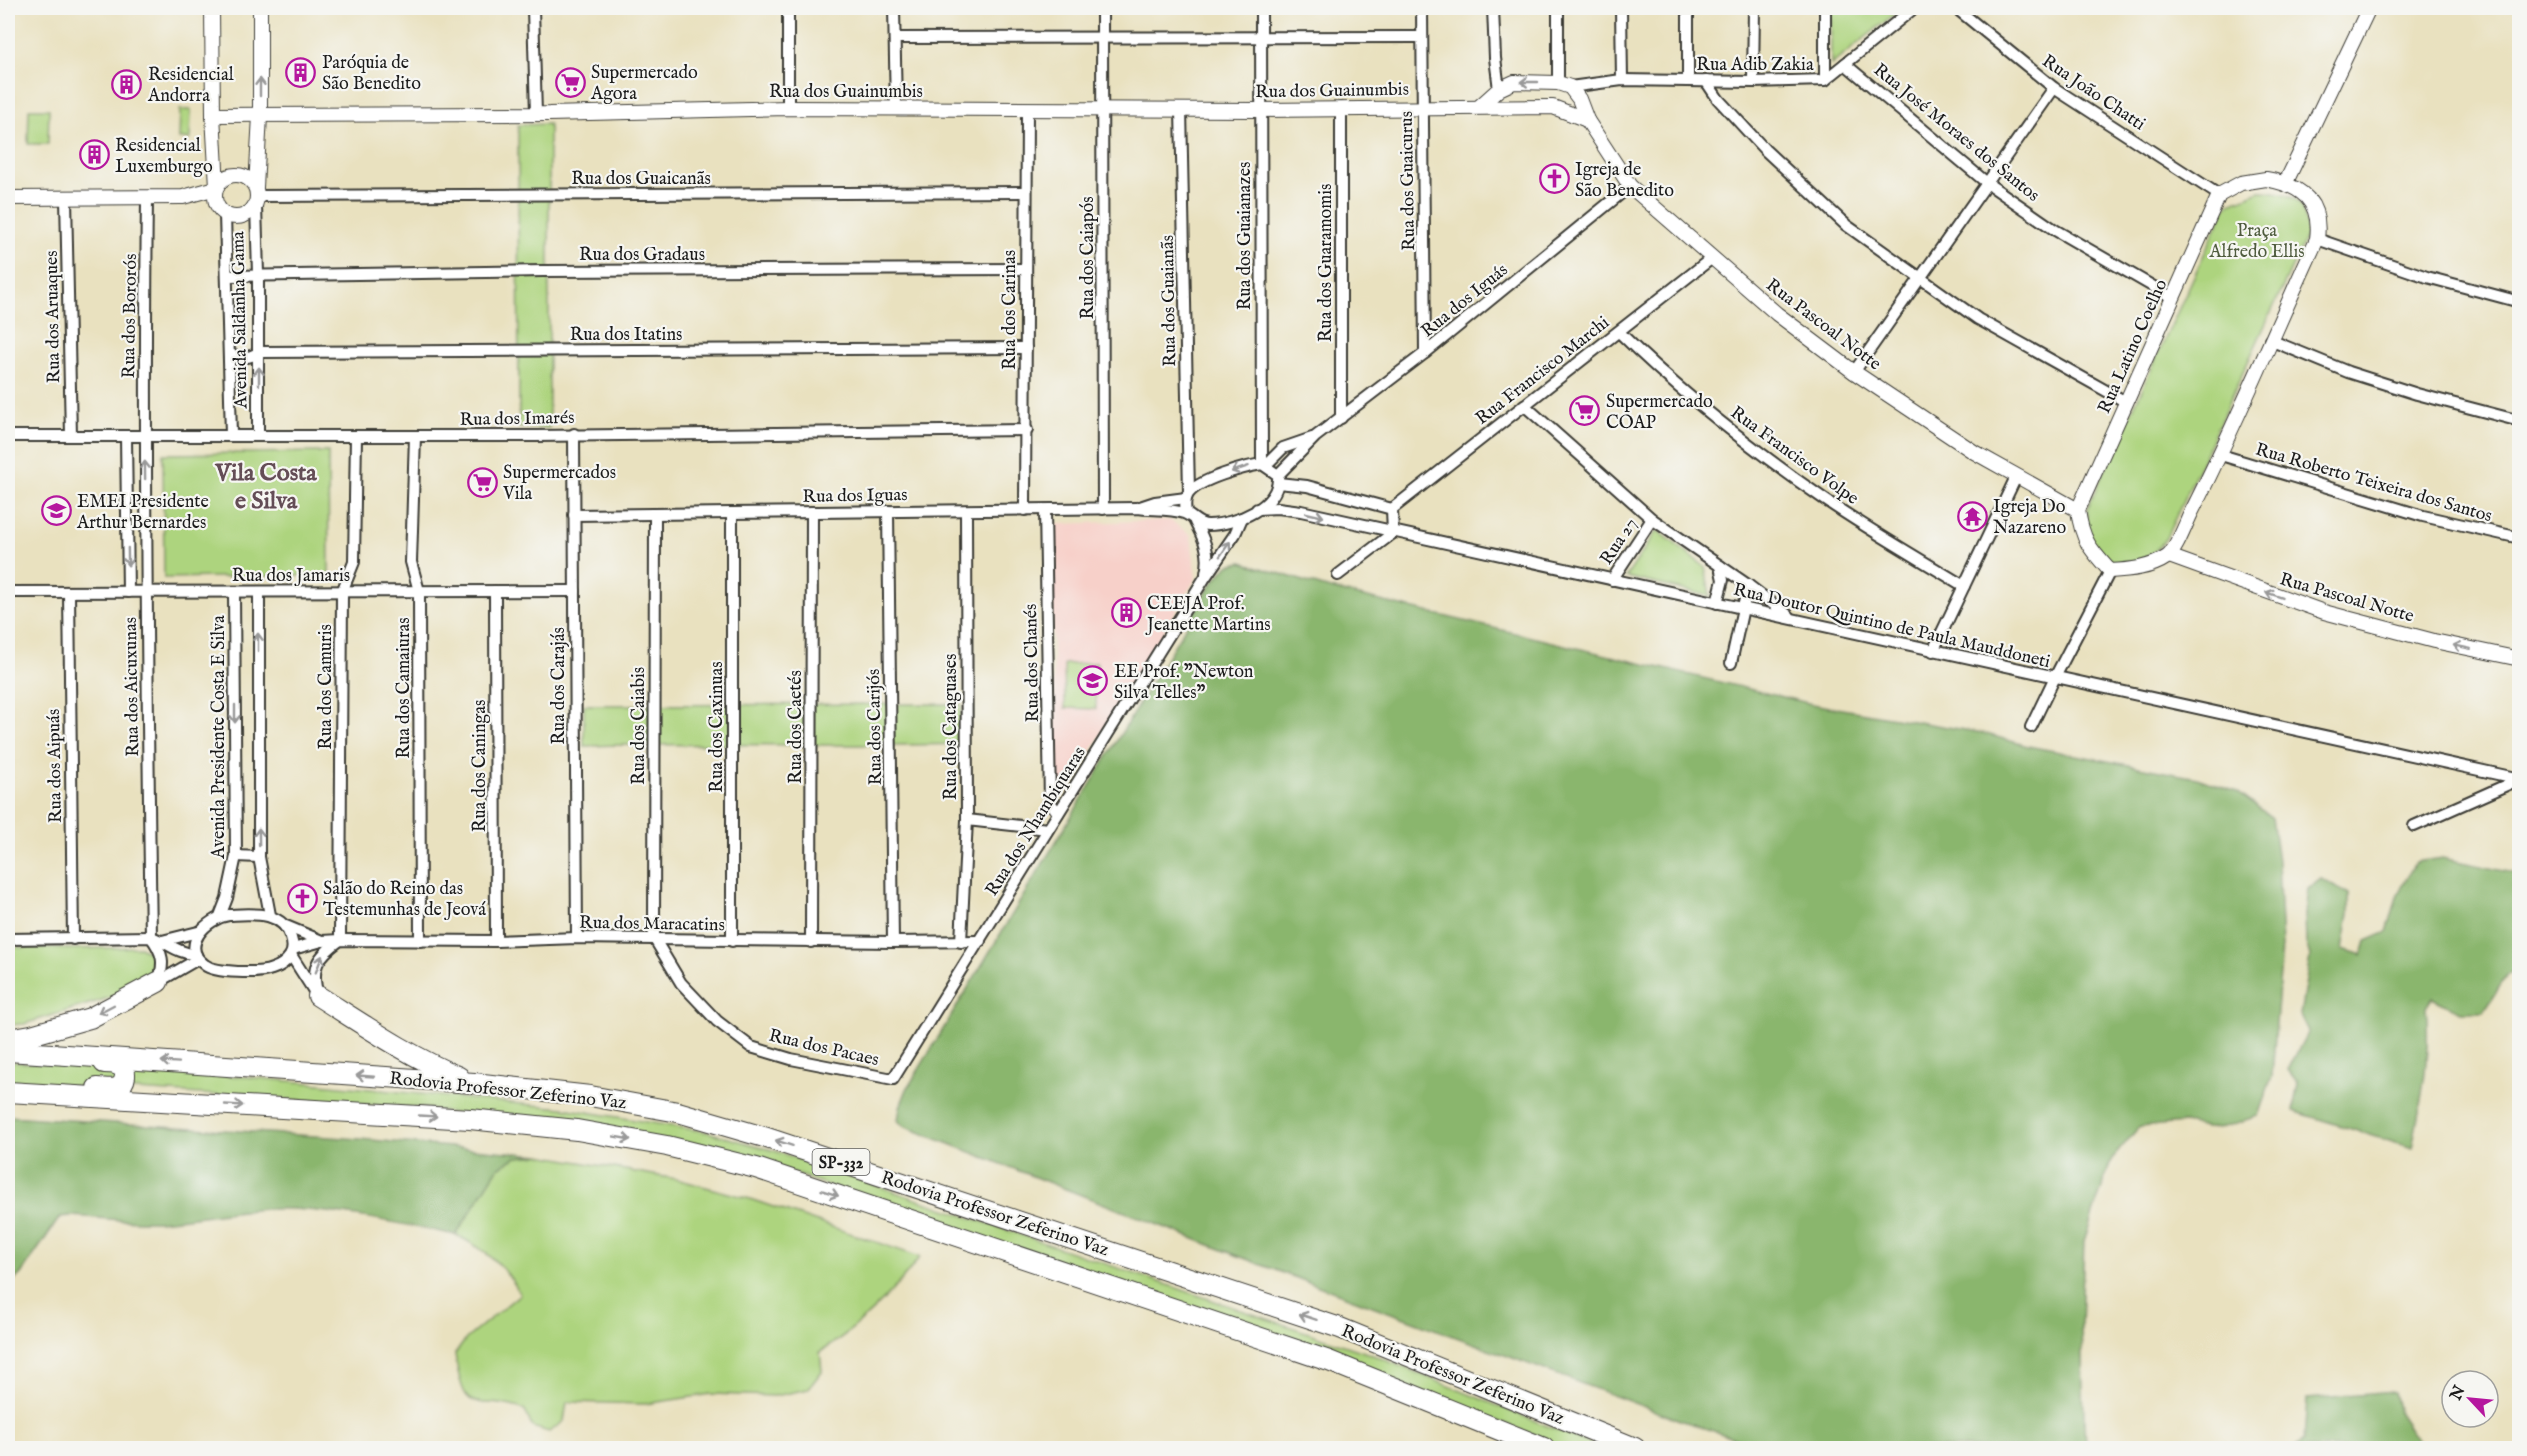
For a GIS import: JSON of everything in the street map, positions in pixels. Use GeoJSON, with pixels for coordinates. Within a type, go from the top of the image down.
{"type":"FeatureCollection","features":[{"type":"Feature","properties":{"kind":"highway"},"geometry":{"type":"LineString","coordinates":[[8,1039],[31,1035],[90,1018],[158,982]]}},
{"type":"Feature","properties":{"kind":"highway"},"geometry":{"type":"LineString","coordinates":[[318,996],[372,1031],[435,1067],[474,1083]]}},
{"type":"Feature","properties":{"kind":"highway","name":"Rodovia Professor Zeferino Vaz"},"geometry":{"type":"LineString","coordinates":[[8,1051],[474,1083],[590,1096],[667,1110],[764,1137],[1340,1328],[1635,1449]]}},
{"type":"Feature","properties":{"kind":"highway"},"geometry":{"type":"LineString","coordinates":[[8,1057],[117,1064],[124,1068],[125,1073],[123,1082],[114,1088],[8,1084]]}},
{"type":"Feature","properties":{"kind":"highway","name":"Rodovia Professor Zeferino Vaz"},"geometry":{"type":"LineString","coordinates":[[8,1092],[470,1119],[577,1130],[667,1146],[756,1168],[1318,1357],[1544,1449]]}},
{"type":"Feature","properties":{"kind":"street","name":"Avenida Saldanha Gama"},"geometry":{"type":"LineString","coordinates":[[213,8],[213,115],[217,187],[227,276],[231,435]]}},
{"type":"Feature","properties":{"kind":"street","name":"Avenida Saldanha Gama"},"geometry":{"type":"LineString","coordinates":[[258,435],[256,196],[260,116],[260,8]]}},
{"type":"Feature","properties":{"kind":"street"},"geometry":{"type":"LineString","coordinates":[[533,8],[536,114]]}},
{"type":"Feature","properties":{"kind":"street"},"geometry":{"type":"LineString","coordinates":[[788,8],[788,108]]}},
{"type":"Feature","properties":{"kind":"street"},"geometry":{"type":"LineString","coordinates":[[894,8],[896,109]]}},
{"type":"Feature","properties":{"kind":"street","name":"Rua dos Caiapós"},"geometry":{"type":"LineString","coordinates":[[1102,8],[1103,509]]}},
{"type":"Feature","properties":{"kind":"street","name":"Rua dos Guaianazes"},"geometry":{"type":"LineString","coordinates":[[1261,8],[1264,465]]}},
{"type":"Feature","properties":{"kind":"street","name":"Rua dos Guaicurus"},"geometry":{"type":"LineString","coordinates":[[1422,8],[1425,353]]}},
{"type":"Feature","properties":{"kind":"street"},"geometry":{"type":"LineString","coordinates":[[1493,8],[1499,89]]}},
{"type":"Feature","properties":{"kind":"street"},"geometry":{"type":"LineString","coordinates":[[1558,8],[1559,58],[1564,85],[1579,99],[1587,120]]}},
{"type":"Feature","properties":{"kind":"street"},"geometry":{"type":"LineString","coordinates":[[1621,8],[1622,80]]}},
{"type":"Feature","properties":{"kind":"street"},"geometry":{"type":"LineString","coordinates":[[1688,8],[1688,81]]}},
{"type":"Feature","properties":{"kind":"street"},"geometry":{"type":"LineString","coordinates":[[1753,82],[1754,8]]}},
{"type":"Feature","properties":{"kind":"street"},"geometry":{"type":"LineString","coordinates":[[1825,8],[1825,80]]}},
{"type":"Feature","properties":{"kind":"street","name":"Rua Adib Zakia"},"geometry":{"type":"LineString","coordinates":[[1564,85],[1622,80],[1753,82],[1825,80],[1914,8]]}},
{"type":"Feature","properties":{"kind":"street","name":"Rua João Chatti"},"geometry":{"type":"LineString","coordinates":[[1956,8],[2054,88],[2219,195]]}},
{"type":"Feature","properties":{"kind":"street"},"geometry":{"type":"LineString","coordinates":[[2286,182],[2369,8]]}},
{"type":"Feature","properties":{"kind":"street"},"geometry":{"type":"LineString","coordinates":[[894,38],[1422,37]]}},
{"type":"Feature","properties":{"kind":"street","name":"Rua José Moraes dos Santos"},"geometry":{"type":"LineString","coordinates":[[1845,64],[1987,183],[2055,230],[2173,298]]}},
{"type":"Feature","properties":{"kind":"street"},"geometry":{"type":"LineString","coordinates":[[1706,81],[1718,99],[1765,150],[1846,225],[1978,319],[2126,402]]}},
{"type":"Feature","properties":{"kind":"street"},"geometry":{"type":"LineString","coordinates":[[1479,107],[1499,89],[1514,82],[1564,85]]}},
{"type":"Feature","properties":{"kind":"street"},"geometry":{"type":"LineString","coordinates":[[1854,372],[2054,88]]}},
{"type":"Feature","properties":{"kind":"street","name":"Rua dos Guainumbis"},"geometry":{"type":"LineString","coordinates":[[213,115],[536,114],[788,108],[1260,110],[1553,107],[1587,120]]}},
{"type":"Feature","properties":{"kind":"street","name":"Rua dos Guaramomis"},"geometry":{"type":"LineString","coordinates":[[1341,108],[1341,418]]}},
{"type":"Feature","properties":{"kind":"street","name":"Rua dos Guaianãs"},"geometry":{"type":"LineString","coordinates":[[1181,109],[1188,495]]}},
{"type":"Feature","properties":{"kind":"street","name":"Rua dos Carinas"},"geometry":{"type":"LineString","coordinates":[[1025,510],[1027,110]]}},
{"type":"Feature","properties":{"kind":"street","name":"Rua Pascoal Notte"},"geometry":{"type":"LineString","coordinates":[[1587,120],[1630,186],[1778,314],[1854,372],[1974,452],[2078,510]]}},
{"type":"Feature","properties":{"kind":"street"},"geometry":{"type":"LineString","coordinates":[[8,198],[183,197],[217,187],[228,177],[236,175],[251,180],[256,196]]}},
{"type":"Feature","properties":{"kind":"street"},"geometry":{"type":"LineString","coordinates":[[2110,571],[2141,568],[2169,556],[2221,455],[2270,340],[2317,239],[2319,222],[2314,204],[2286,182],[2266,179],[2241,183],[2219,195]]}},
{"type":"Feature","properties":{"kind":"street","name":"Rua dos Iguás"},"geometry":{"type":"LineString","coordinates":[[1278,479],[1315,437],[1425,353],[1630,186]]}},
{"type":"Feature","properties":{"kind":"street","name":"Rua dos Guaicanãs"},"geometry":{"type":"LineString","coordinates":[[256,196],[1025,192]]}},
{"type":"Feature","properties":{"kind":"street","name":"Rua Latino Coelho"},"geometry":{"type":"LineString","coordinates":[[2078,510],[2219,195]]}},
{"type":"Feature","properties":{"kind":"street","name":"Avenida Saldanha Gama"},"geometry":{"type":"LineString","coordinates":[[221,210],[233,217],[242,217],[250,212],[256,196]]}},
{"type":"Feature","properties":{"kind":"street"},"geometry":{"type":"LineString","coordinates":[[183,197],[221,210]]}},
{"type":"Feature","properties":{"kind":"street","name":"Rua dos Aruaques"},"geometry":{"type":"LineString","coordinates":[[66,198],[71,436]]}},
{"type":"Feature","properties":{"kind":"street","name":"Rua dos Bororós"},"geometry":{"type":"LineString","coordinates":[[144,435],[147,198]]}},
{"type":"Feature","properties":{"kind":"street"},"geometry":{"type":"LineString","coordinates":[[2317,239],[2427,277],[2520,302]]}},
{"type":"Feature","properties":{"kind":"street","name":"Rua Francisco Marchi"},"geometry":{"type":"LineString","coordinates":[[1392,509],[1713,258]]}},
{"type":"Feature","properties":{"kind":"street","name":"Rua dos Gradaus"},"geometry":{"type":"LineString","coordinates":[[227,276],[1026,269]]}},
{"type":"Feature","properties":{"kind":"street","name":"Rua Francisco Volpe"},"geometry":{"type":"LineString","coordinates":[[1619,332],[1660,372],[1741,439],[1826,500],[1964,586]]}},
{"type":"Feature","properties":{"kind":"street"},"geometry":{"type":"LineString","coordinates":[[2270,340],[2348,372],[2417,394],[2520,421]]}},
{"type":"Feature","properties":{"kind":"street","name":"Rua dos Itatins"},"geometry":{"type":"LineString","coordinates":[[229,354],[244,358],[252,357],[259,352],[1026,348]]}},
{"type":"Feature","properties":{"kind":"street"},"geometry":{"type":"LineString","coordinates":[[1524,405],[1652,519],[1748,585],[1791,618]]}},
{"type":"Feature","properties":{"kind":"street","name":"Rua dos Imarés"},"geometry":{"type":"LineString","coordinates":[[8,436],[414,436],[1027,430]]}},
{"type":"Feature","properties":{"kind":"street","name":"Rua dos Carajás"},"geometry":{"type":"LineString","coordinates":[[574,434],[577,938]]}},
{"type":"Feature","properties":{"kind":"street","name":"Rua dos Aicuxunas"},"geometry":{"type":"LineString","coordinates":[[144,435],[151,937]]}},
{"type":"Feature","properties":{"kind":"street","name":"Rua dos Aicuxunas"},"geometry":{"type":"LineString","coordinates":[[126,436],[128,592]]}},
{"type":"Feature","properties":{"kind":"street","name":"Rua dos Camuris"},"geometry":{"type":"LineString","coordinates":[[340,940],[342,592],[354,562],[356,436]]}},
{"type":"Feature","properties":{"kind":"street","name":"Rua dos Camaiuras"},"geometry":{"type":"LineString","coordinates":[[414,436],[411,562],[419,591],[420,941]]}},
{"type":"Feature","properties":{"kind":"street","name":"Rua dos Iguás"},"geometry":{"type":"LineString","coordinates":[[1264,465],[1283,448],[1315,437]]}},
{"type":"Feature","properties":{"kind":"street","name":"Rua Roberto Teixeira dos Santos"},"geometry":{"type":"LineString","coordinates":[[2221,455],[2423,516],[2520,538]]}},
{"type":"Feature","properties":{"kind":"street"},"geometry":{"type":"LineString","coordinates":[[1264,465],[1278,479],[1392,509],[1393,533],[1338,575]]}},
{"type":"Feature","properties":{"kind":"street","name":"Rua dos Iguas"},"geometry":{"type":"LineString","coordinates":[[1137,508],[1188,495],[1223,475],[1246,466],[1264,465]]}},
{"type":"Feature","properties":{"kind":"street"},"geometry":{"type":"LineString","coordinates":[[1933,651],[2016,477]]}},
{"type":"Feature","properties":{"kind":"street"},"geometry":{"type":"LineString","coordinates":[[1188,495],[1186,513],[1195,522],[1206,526],[1224,524],[1242,518],[1271,498],[1278,479]]}},
{"type":"Feature","properties":{"kind":"street","name":"Rua dos Iguas"},"geometry":{"type":"LineString","coordinates":[[574,515],[1137,508],[1186,513]]}},
{"type":"Feature","properties":{"kind":"street","name":"Rua Doutor Quintino de Paula Mauddoneti"},"geometry":{"type":"LineString","coordinates":[[1257,509],[1278,508],[1301,511],[1393,533],[1791,618],[2054,679],[2519,779]]}},
{"type":"Feature","properties":{"kind":"street","name":"Rua dos Chanés"},"geometry":{"type":"LineString","coordinates":[[1045,510],[1050,802],[1058,813]]}},
{"type":"Feature","properties":{"kind":"street"},"geometry":{"type":"LineString","coordinates":[[2078,510],[2081,533],[2090,549],[2110,571]]}},
{"type":"Feature","properties":{"kind":"street","name":"Rua dos Cataguases"},"geometry":{"type":"LineString","coordinates":[[961,942],[967,820],[966,511]]}},
{"type":"Feature","properties":{"kind":"street","name":"Rua dos Caetés"},"geometry":{"type":"LineString","coordinates":[[811,942],[812,512]]}},
{"type":"Feature","properties":{"kind":"street","name":"Rua dos Carijós"},"geometry":{"type":"LineString","coordinates":[[888,512],[893,942]]}},
{"type":"Feature","properties":{"kind":"street","name":"Rua dos Caxinuas"},"geometry":{"type":"LineString","coordinates":[[732,513],[732,940]]}},
{"type":"Feature","properties":{"kind":"street","name":"Rua dos Caiabis"},"geometry":{"type":"LineString","coordinates":[[654,938],[655,514]]}},
{"type":"Feature","properties":{"kind":"street","name":"Rua dos Nhambiquaras"},"geometry":{"type":"LineString","coordinates":[[892,1079],[1204,579],[1235,534],[1242,518]]}},
{"type":"Feature","properties":{"kind":"street","name":"Rua 27"},"geometry":{"type":"LineString","coordinates":[[1612,580],[1652,519]]}},
{"type":"Feature","properties":{"kind":"street","name":"Rua dos Nhambiquaras"},"geometry":{"type":"LineString","coordinates":[[1195,522],[1206,543],[1208,563],[1204,579]]}},
{"type":"Feature","properties":{"kind":"street","name":"Rua Pascoal Notte"},"geometry":{"type":"LineString","coordinates":[[2169,556],[2324,612],[2434,641],[2520,659]]}},
{"type":"Feature","properties":{"kind":"street"},"geometry":{"type":"LineString","coordinates":[[1717,603],[1723,580],[1720,566]]}},
{"type":"Feature","properties":{"kind":"street"},"geometry":{"type":"LineString","coordinates":[[2031,728],[2110,571]]}},
{"type":"Feature","properties":{"kind":"street"},"geometry":{"type":"LineString","coordinates":[[1731,663],[1748,585]]}},
{"type":"Feature","properties":{"kind":"street","name":"Rua dos Caningas"},"geometry":{"type":"LineString","coordinates":[[495,591],[496,941]]}},
{"type":"Feature","properties":{"kind":"street","name":"Rua dos Jamaris"},"geometry":{"type":"LineString","coordinates":[[8,592],[574,591]]}},
{"type":"Feature","properties":{"kind":"street","name":"Rua dos Aipuás"},"geometry":{"type":"LineString","coordinates":[[69,592],[73,939]]}},
{"type":"Feature","properties":{"kind":"street","name":"Avenida Presidente Costa E Silva"},"geometry":{"type":"LineString","coordinates":[[220,916],[227,898],[236,856],[234,592]]}},
{"type":"Feature","properties":{"kind":"street"},"geometry":{"type":"LineString","coordinates":[[259,592],[259,857],[270,915]]}},
{"type":"Feature","properties":{"kind":"street"},"geometry":{"type":"LineString","coordinates":[[2414,826],[2519,779]]}},
{"type":"Feature","properties":{"kind":"street"},"geometry":{"type":"LineString","coordinates":[[967,820],[1048,829]]}},
{"type":"Feature","properties":{"kind":"street"},"geometry":{"type":"LineString","coordinates":[[236,856],[259,857]]}},
{"type":"Feature","properties":{"kind":"street"},"geometry":{"type":"LineString","coordinates":[[162,941],[198,932],[220,916],[270,915],[286,926],[292,952],[304,979],[318,996]]}},
{"type":"Feature","properties":{"kind":"street","name":"Rua dos Maracatins"},"geometry":{"type":"LineString","coordinates":[[286,926],[322,941]]}},
{"type":"Feature","properties":{"kind":"street"},"geometry":{"type":"LineString","coordinates":[[197,957],[194,948],[198,932]]}},
{"type":"Feature","properties":{"kind":"street"},"geometry":{"type":"LineString","coordinates":[[151,937],[163,959],[163,969],[158,982]]}},
{"type":"Feature","properties":{"kind":"street"},"geometry":{"type":"LineString","coordinates":[[8,939],[151,937],[162,941],[171,949],[197,957],[211,969],[250,972],[271,970],[282,964],[292,952]]}},
{"type":"Feature","properties":{"kind":"street","name":"Rua dos Maracatins"},"geometry":{"type":"LineString","coordinates":[[292,952],[322,941],[340,940],[496,941],[654,938],[811,942],[980,941]]}},
{"type":"Feature","properties":{"kind":"street","name":"Rua dos Pacaes"},"geometry":{"type":"LineString","coordinates":[[654,938],[681,983],[717,1021],[751,1047],[791,1059],[892,1079]]}},
{"type":"Feature","properties":{"kind":"street"},"geometry":{"type":"LineString","coordinates":[[318,996],[314,980],[317,963],[324,953],[340,940]]}},
{"type":"Feature","properties":{"kind":"street"},"geometry":{"type":"LineString","coordinates":[[158,982],[197,957]]}},
{"type":"Feature","properties":{"kind":"shaded area","name":"EE Prof. \"Newton Silva Telles\""},"geometry":{"type":"Polygon","coordinates":[[[1170,520],[1191,535],[1196,578],[1070,786],[1055,785],[1051,531],[1057,524],[1170,520]]]}},
{"type":"Feature","properties":{"kind":"green space"},"geometry":{"type":"Polygon","coordinates":[[[1831,8],[1902,8],[1831,65],[1831,8]]]}},
{"type":"Feature","properties":{"kind":"green space"},"geometry":{"type":"Polygon","coordinates":[[[29,109],[49,109],[48,144],[28,144],[29,109]]]}},
{"type":"Feature","properties":{"kind":"green space"},"geometry":{"type":"Polygon","coordinates":[[[180,110],[191,110],[190,139],[179,139],[180,110]]]}},
{"type":"Feature","properties":{"kind":"green space"},"geometry":{"type":"Polygon","coordinates":[[[549,124],[549,428],[519,428],[518,125],[549,124]]]}},
{"type":"Feature","properties":{"kind":"green space","name":"Praça Alfredo Ellis"},"geometry":{"type":"Polygon","coordinates":[[[2260,191],[2282,193],[2296,200],[2304,213],[2307,235],[2166,538],[2156,550],[2144,558],[2122,562],[2105,558],[2097,553],[2092,544],[2087,526],[2087,509],[2223,213],[2230,203],[2260,191]]]}},
{"type":"Feature","properties":{"kind":"green space"},"geometry":{"type":"Polygon","coordinates":[[[328,452],[329,575],[164,578],[163,454],[328,452]]]}},
{"type":"Feature","properties":{"kind":"green space"},"geometry":{"type":"Polygon","coordinates":[[[1657,530],[1705,567],[1710,596],[1626,577],[1657,530]]]}},
{"type":"Feature","properties":{"kind":"green space"},"geometry":{"type":"Polygon","coordinates":[[[1242,562],[1330,589],[1812,704],[1983,733],[2028,746],[2197,778],[2237,792],[2272,818],[2278,861],[2282,946],[2272,1076],[2258,1116],[2218,1129],[2183,1123],[2139,1127],[2111,1160],[2084,1241],[2081,1326],[2085,1448],[1765,1448],[1677,1419],[1259,1264],[906,1127],[898,1121],[900,1107],[907,1089],[1210,586],[1228,565],[1242,562]]]}},
{"type":"Feature","properties":{"kind":"green space"},"geometry":{"type":"Polygon","coordinates":[[[1097,663],[1096,709],[1065,708],[1064,664],[1097,663]]]}},
{"type":"Feature","properties":{"kind":"green space"},"geometry":{"type":"Polygon","coordinates":[[[961,704],[961,744],[584,746],[584,705],[961,704]]]}},
{"type":"Feature","properties":{"kind":"green space"},"geometry":{"type":"Polygon","coordinates":[[[2442,858],[2519,874],[2519,967],[2507,975],[2483,1012],[2461,1012],[2432,998],[2426,1007],[2426,1060],[2412,1148],[2293,1111],[2298,1083],[2288,1070],[2308,1031],[2300,1015],[2310,957],[2306,943],[2305,913],[2308,889],[2321,879],[2349,894],[2349,914],[2343,949],[2362,955],[2366,941],[2387,932],[2397,897],[2415,862],[2442,858]]]}},
{"type":"Feature","properties":{"kind":"green space"},"geometry":{"type":"Polygon","coordinates":[[[8,947],[70,949],[140,947],[153,954],[155,968],[144,987],[24,1024],[8,1025],[8,947]]]}},
{"type":"Feature","properties":{"kind":"green space"},"geometry":{"type":"Polygon","coordinates":[[[8,1062],[95,1065],[259,1078],[563,1108],[707,1132],[772,1150],[1373,1355],[1601,1448],[1565,1448],[1512,1426],[762,1162],[423,1108],[8,1082],[8,1062]]]}},
{"type":"Feature","properties":{"kind":"green space"},"geometry":{"type":"Polygon","coordinates":[[[8,1116],[360,1139],[540,1155],[516,1157],[498,1168],[456,1235],[355,1216],[293,1209],[241,1211],[156,1221],[60,1217],[21,1274],[8,1286],[8,1116]]]}},
{"type":"Feature","properties":{"kind":"green space"},"geometry":{"type":"Polygon","coordinates":[[[540,1155],[676,1179],[747,1198],[920,1257],[874,1309],[820,1352],[822,1371],[808,1389],[775,1396],[711,1394],[645,1404],[567,1402],[564,1421],[549,1432],[532,1427],[525,1410],[508,1405],[475,1402],[469,1398],[463,1390],[455,1354],[466,1339],[520,1294],[515,1284],[493,1259],[456,1235],[498,1168],[516,1157],[540,1155]]]}},
{"type":"Feature","properties":{"kind":"green space"},"geometry":{"type":"Polygon","coordinates":[[[2394,1392],[2399,1413],[2417,1440],[2415,1448],[2294,1448],[2304,1440],[2307,1399],[2394,1392]]]}},
{"type":"Feature","properties":{"kind":"place","name":"Paróquia de São Benedito"},"geometry":{"type":"Point","coordinates":[301,72]}},
{"type":"Feature","properties":{"kind":"place","name":"Supermercado Agora"},"geometry":{"type":"Point","coordinates":[570,82]}},
{"type":"Feature","properties":{"kind":"place","name":"Residencial Andorra"},"geometry":{"type":"Point","coordinates":[127,84]}},
{"type":"Feature","properties":{"kind":"place","name":"Residencial Luxemburgo"},"geometry":{"type":"Point","coordinates":[94,155]}},
{"type":"Feature","properties":{"kind":"place","name":"Igreja de São Benedito"},"geometry":{"type":"Point","coordinates":[1554,179]}},
{"type":"Feature","properties":{"kind":"place","name":"Supermercado COAP"},"geometry":{"type":"Point","coordinates":[1585,411]}},
{"type":"Feature","properties":{"kind":"place","name":"Supermercados Vila"},"geometry":{"type":"Point","coordinates":[482,482]}},
{"type":"Feature","properties":{"kind":"place","name":"EMEI Presidente Arthur Bernardes"},"geometry":{"type":"Point","coordinates":[56,511]}},
{"type":"Feature","properties":{"kind":"place","name":"Igreja Do Nazareno"},"geometry":{"type":"Point","coordinates":[1972,516]}},
{"type":"Feature","properties":{"kind":"place","name":"CEEJA Prof. Jeanette Martins"},"geometry":{"type":"Point","coordinates":[1126,613]}},
{"type":"Feature","properties":{"kind":"place","name":"EE Prof. \"Newton Silva Telles\""},"geometry":{"type":"Point","coordinates":[1093,681]}},
{"type":"Feature","properties":{"kind":"place","name":"Salão do Reino das Testemunhas de Jeová"},"geometry":{"type":"Point","coordinates":[302,898]}},
{"type":"Feature","properties":{"kind":"district","name":"Vila Costa e Silva"},"geometry":{"type":"Point","coordinates":[266,486]}}]}
